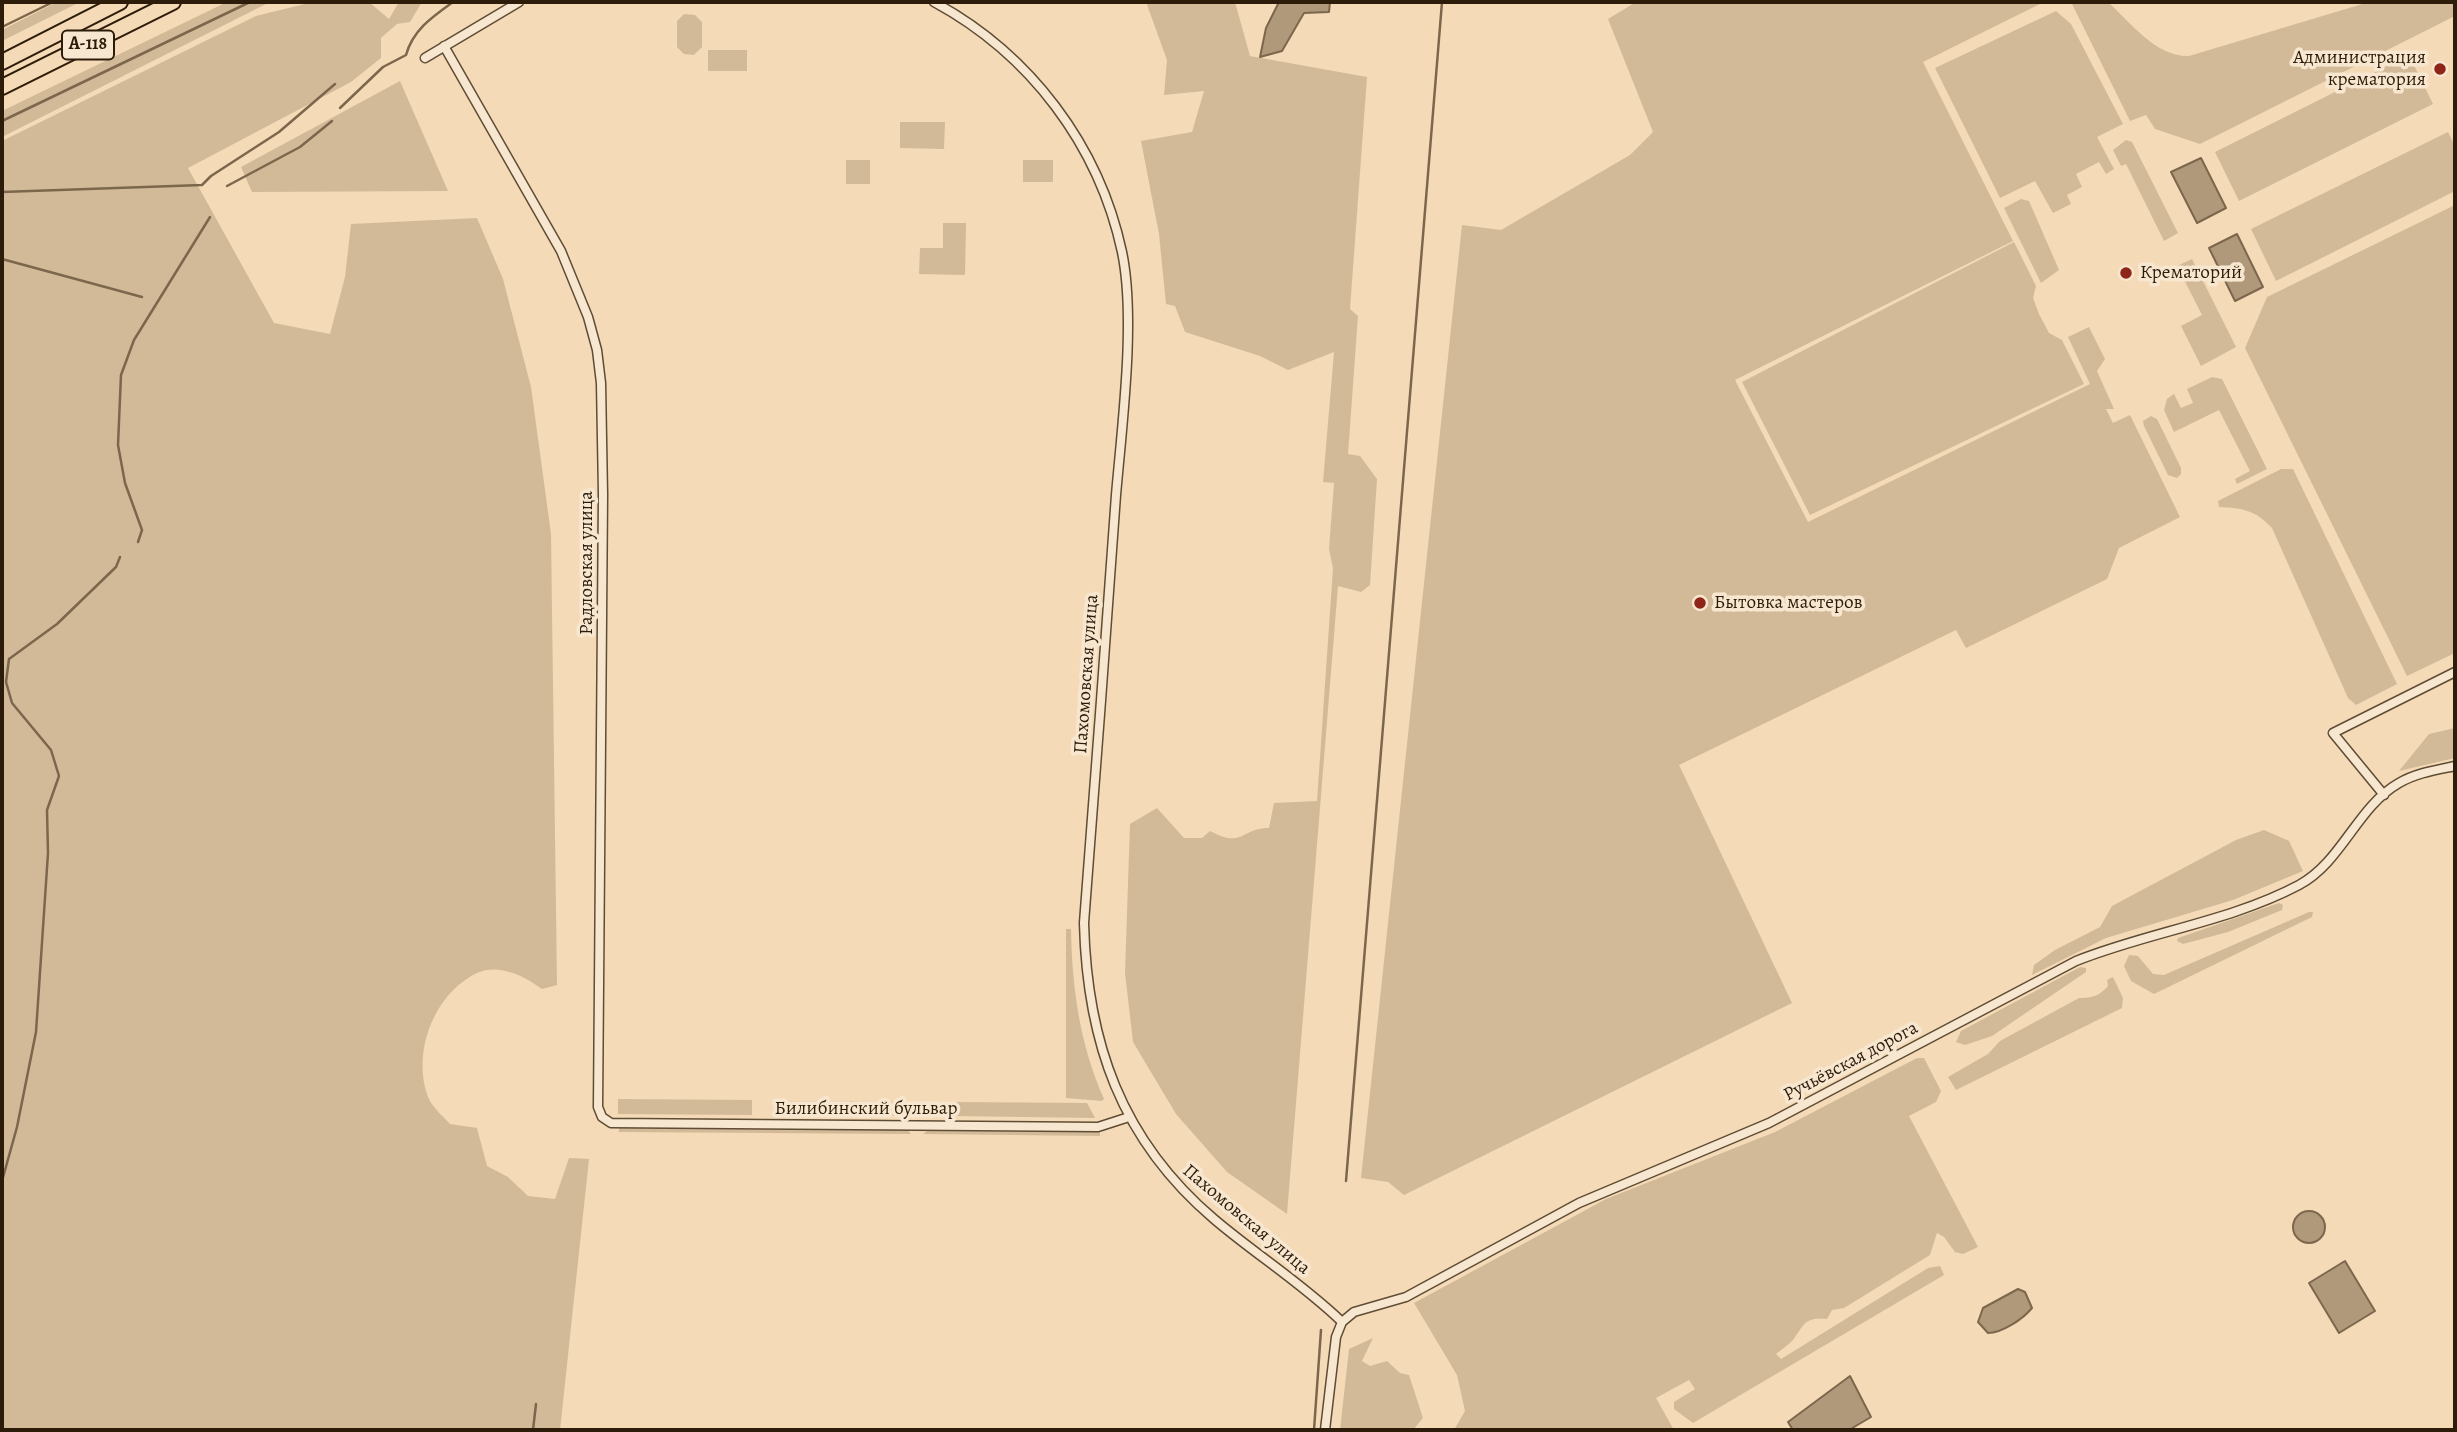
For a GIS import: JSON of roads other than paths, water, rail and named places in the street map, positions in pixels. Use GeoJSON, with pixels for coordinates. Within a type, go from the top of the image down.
{"type":"FeatureCollection","features":[{"type":"Feature","properties":{"kind":"highway","name":"А-118"},"geometry":{"type":"LineString","coordinates":[[2,62],[120,2]]}},
{"type":"Feature","properties":{"kind":"highway","name":"А-118"},"geometry":{"type":"LineString","coordinates":[[2,87],[173,2]]}},
{"type":"Feature","properties":{"kind":"street"},"geometry":{"type":"LineString","coordinates":[[425,58],[519,2]]}},
{"type":"Feature","properties":{"kind":"street","name":"Пахомовская улица"},"geometry":{"type":"LineString","coordinates":[[934,2],[980,30],[1013,56],[1061,112],[1101,184],[1122,253],[1127,320],[1121,432],[1084,923],[1085,961],[1096,1032],[1129,1117],[1167,1174],[1189,1196],[1342,1322]]}},
{"type":"Feature","properties":{"kind":"street","name":"Радловская улица"},"geometry":{"type":"LineString","coordinates":[[444,46],[561,251],[576,284],[597,350],[601,383],[603,495],[598,1107],[602,1118]]}},
{"type":"Feature","properties":{"kind":"street"},"geometry":{"type":"LineString","coordinates":[[2384,795],[2333,733],[2455,672]]}},
{"type":"Feature","properties":{"kind":"street","name":"Ручьёвская дорога"},"geometry":{"type":"LineString","coordinates":[[1342,1322],[1354,1312],[1406,1297],[1579,1203],[1769,1123],[2076,961],[2106,949],[2218,917],[2300,885],[2328,863],[2384,795],[2413,776],[2455,766]]}},
{"type":"Feature","properties":{"kind":"street","name":"Билибинский бульвар"},"geometry":{"type":"LineString","coordinates":[[602,1118],[611,1123],[1098,1127],[1129,1117]]}},
{"type":"Feature","properties":{"kind":"street"},"geometry":{"type":"LineString","coordinates":[[1325,1430],[1334,1350],[1342,1322]]}},
{"type":"Feature","properties":{"kind":"waterway"},"geometry":{"type":"LineString","coordinates":[[2,27],[53,2]]}},
{"type":"Feature","properties":{"kind":"waterway"},"geometry":{"type":"LineString","coordinates":[[2,121],[250,2]]}},
{"type":"Feature","properties":{"kind":"waterway"},"geometry":{"type":"LineString","coordinates":[[340,108],[383,67],[406,55],[418,31],[453,2]]}},
{"type":"Feature","properties":{"kind":"waterway"},"geometry":{"type":"LineString","coordinates":[[1346,1181],[1442,2]]}},
{"type":"Feature","properties":{"kind":"waterway"},"geometry":{"type":"LineString","coordinates":[[2,192],[202,185],[211,176],[279,132],[335,84]]}},
{"type":"Feature","properties":{"kind":"waterway"},"geometry":{"type":"LineString","coordinates":[[227,186],[300,147],[332,121]]}},
{"type":"Feature","properties":{"kind":"waterway"},"geometry":{"type":"LineString","coordinates":[[138,542],[142,530],[125,483],[118,445],[121,375],[134,340],[210,217]]}},
{"type":"Feature","properties":{"kind":"waterway"},"geometry":{"type":"LineString","coordinates":[[2,259],[142,297]]}},
{"type":"Feature","properties":{"kind":"waterway"},"geometry":{"type":"LineString","coordinates":[[2,1181],[17,1127],[36,1032],[48,853],[47,810],[59,776],[51,750],[12,703],[6,682],[9,659],[57,624],[116,567],[120,557]]}},
{"type":"Feature","properties":{"kind":"waterway"},"geometry":{"type":"LineString","coordinates":[[1314,1430],[1321,1330]]}},
{"type":"Feature","properties":{"kind":"waterway"},"geometry":{"type":"LineString","coordinates":[[533,1430],[536,1404]]}},
{"type":"Feature","properties":{"kind":"place","name":"Администрация крематория"},"geometry":{"type":"Point","coordinates":[2440,69]}},
{"type":"Feature","properties":{"kind":"place","name":"Крематорий"},"geometry":{"type":"Point","coordinates":[2126,273]}},
{"type":"Feature","properties":{"kind":"place","name":"Бытовка мастеров"},"geometry":{"type":"Point","coordinates":[1700,603]}}]}
